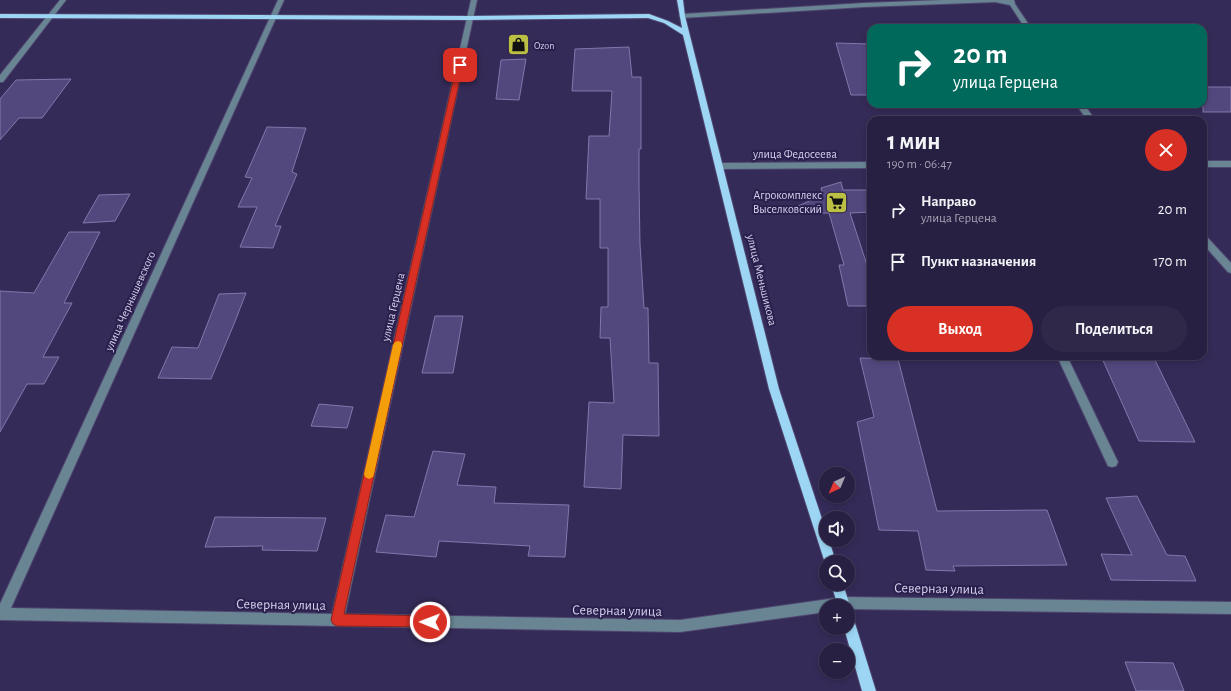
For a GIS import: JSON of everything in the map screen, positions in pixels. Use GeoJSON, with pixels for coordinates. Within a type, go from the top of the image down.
{"type":"FeatureCollection","features":[{"type":"Feature","properties":{"kind":"main road","name":"улица Меньшикова"},"geometry":{"type":"LineString","coordinates":[[680,0],[682,16],[774,389],[828,555]]}},
{"type":"Feature","properties":{"kind":"main road"},"geometry":{"type":"LineString","coordinates":[[0,16],[470,18],[649,16],[666,22],[687,34]]}},
{"type":"Feature","properties":{"kind":"main road"},"geometry":{"type":"LineString","coordinates":[[852,635],[869,691]]}},
{"type":"Feature","properties":{"kind":"street"},"geometry":{"type":"LineString","coordinates":[[0,80],[63,0]]}},
{"type":"Feature","properties":{"kind":"street","name":"улица Чернышевского"},"geometry":{"type":"LineString","coordinates":[[1,614],[281,0]]}},
{"type":"Feature","properties":{"kind":"street","name":"улица Герцена"},"geometry":{"type":"LineString","coordinates":[[337,620],[474,0]]}},
{"type":"Feature","properties":{"kind":"street"},"geometry":{"type":"LineString","coordinates":[[682,16],[864,4],[995,0],[1012,2],[1026,24]]}},
{"type":"Feature","properties":{"kind":"street"},"geometry":{"type":"LineString","coordinates":[[1207,164],[1231,164]]}},
{"type":"Feature","properties":{"kind":"street","name":"улица Федосеева"},"geometry":{"type":"LineString","coordinates":[[719,166],[867,165]]}},
{"type":"Feature","properties":{"kind":"street"},"geometry":{"type":"LineString","coordinates":[[1207,242],[1231,269]]}},
{"type":"Feature","properties":{"kind":"street"},"geometry":{"type":"LineString","coordinates":[[1064,360],[1112,462]]}},
{"type":"Feature","properties":{"kind":"street","name":"Северная улица"},"geometry":{"type":"LineString","coordinates":[[855,604],[1231,608]]}},
{"type":"Feature","properties":{"kind":"street","name":"Северная улица"},"geometry":{"type":"LineString","coordinates":[[1,614],[680,626],[819,607]]}},
{"type":"Feature","properties":{"kind":"building"},"geometry":{"type":"Polygon","coordinates":[[[836,43],[867,44],[867,95],[851,95],[836,43]]]}},
{"type":"Feature","properties":{"kind":"building"},"geometry":{"type":"Polygon","coordinates":[[[629,47],[632,77],[641,77],[641,149],[639,149],[640,244],[644,308],[648,308],[649,363],[658,363],[659,436],[623,435],[621,489],[584,487],[589,402],[614,403],[610,338],[600,338],[601,307],[608,307],[608,248],[600,248],[600,199],[586,199],[589,136],[609,136],[612,91],[572,91],[575,49],[629,47]]]}},
{"type":"Feature","properties":{"kind":"building"},"geometry":{"type":"Polygon","coordinates":[[[526,59],[519,100],[496,99],[501,60],[526,59]]]}},
{"type":"Feature","properties":{"kind":"building"},"geometry":{"type":"Polygon","coordinates":[[[71,79],[42,118],[19,118],[0,140],[0,99],[16,80],[71,79]]]}},
{"type":"Feature","properties":{"kind":"building"},"geometry":{"type":"Polygon","coordinates":[[[1207,87],[1231,87],[1231,112],[1203,112],[1203,108],[1207,108],[1207,87]]]}},
{"type":"Feature","properties":{"kind":"building"},"geometry":{"type":"Polygon","coordinates":[[[267,127],[306,128],[292,172],[297,174],[275,226],[281,226],[273,248],[240,247],[257,207],[238,207],[252,178],[245,177],[267,127]]]}},
{"type":"Feature","properties":{"kind":"building"},"geometry":{"type":"Polygon","coordinates":[[[841,182],[843,190],[867,190],[867,212],[850,213],[867,265],[867,306],[848,306],[839,265],[844,265],[829,213],[780,214],[823,195],[821,188],[841,182]]]}},
{"type":"Feature","properties":{"kind":"building"},"geometry":{"type":"Polygon","coordinates":[[[130,194],[115,221],[83,223],[99,195],[130,194]]]}},
{"type":"Feature","properties":{"kind":"building"},"geometry":{"type":"Polygon","coordinates":[[[69,232],[100,232],[64,303],[72,303],[43,357],[59,357],[44,384],[27,384],[0,432],[0,291],[34,293],[69,232]]]}},
{"type":"Feature","properties":{"kind":"building"},"geometry":{"type":"Polygon","coordinates":[[[246,293],[211,379],[158,378],[172,347],[198,348],[219,294],[246,293]]]}},
{"type":"Feature","properties":{"kind":"building"},"geometry":{"type":"Polygon","coordinates":[[[435,316],[463,316],[453,373],[422,373],[435,316]]]}},
{"type":"Feature","properties":{"kind":"building"},"geometry":{"type":"Polygon","coordinates":[[[860,358],[867,358],[867,360],[898,360],[937,511],[1047,510],[1067,565],[953,566],[955,571],[926,570],[918,531],[879,530],[857,422],[874,417],[860,358]]]}},
{"type":"Feature","properties":{"kind":"building"},"geometry":{"type":"Polygon","coordinates":[[[1103,360],[1155,360],[1195,442],[1139,441],[1103,360]]]}},
{"type":"Feature","properties":{"kind":"building"},"geometry":{"type":"Polygon","coordinates":[[[319,404],[353,407],[347,428],[311,426],[319,404]]]}},
{"type":"Feature","properties":{"kind":"building"},"geometry":{"type":"Polygon","coordinates":[[[433,451],[465,454],[457,485],[496,487],[494,503],[569,505],[565,557],[528,556],[530,546],[439,541],[436,557],[376,552],[386,515],[414,517],[433,451]]]}},
{"type":"Feature","properties":{"kind":"building"},"geometry":{"type":"Polygon","coordinates":[[[1137,496],[1167,555],[1185,556],[1196,581],[1111,580],[1101,554],[1132,555],[1106,498],[1137,496]]]}},
{"type":"Feature","properties":{"kind":"building"},"geometry":{"type":"Polygon","coordinates":[[[215,517],[326,518],[317,551],[262,550],[263,546],[205,547],[215,517]]]}},
{"type":"Feature","properties":{"kind":"building"},"geometry":{"type":"Polygon","coordinates":[[[1125,662],[1173,663],[1184,691],[1136,691],[1125,662]]]}},
{"type":"Feature","properties":{"kind":"slow traffic"},"geometry":{"type":"LineString","coordinates":[[369,474],[398,345]]}},
{"type":"Feature","properties":{"kind":"place","name":"Ozon"},"geometry":{"type":"Point","coordinates":[519,45]}},
{"type":"Feature","properties":{"kind":"place","name":"Агрокомплекс Выселковский"},"geometry":{"type":"Point","coordinates":[837,202]}},
{"type":"Feature","properties":{"kind":"route"},"geometry":{"type":"LineString","coordinates":[[430,622],[337,620],[460,65]]}}]}
